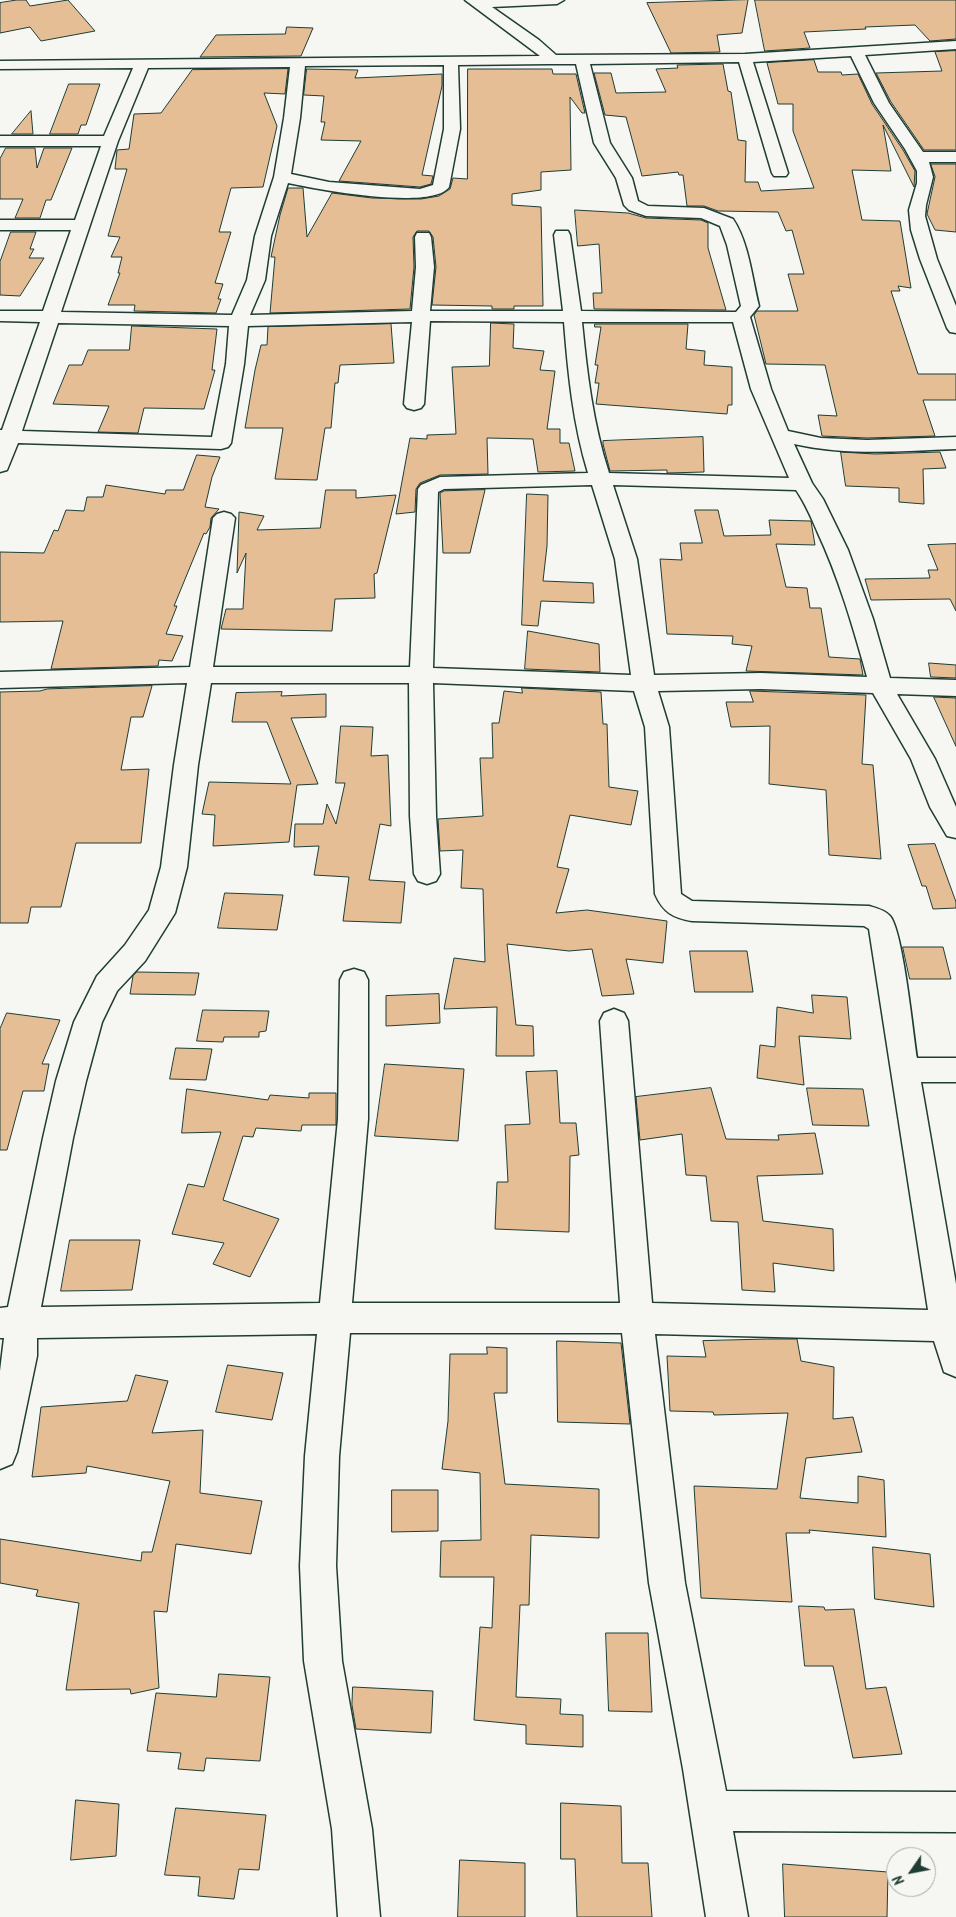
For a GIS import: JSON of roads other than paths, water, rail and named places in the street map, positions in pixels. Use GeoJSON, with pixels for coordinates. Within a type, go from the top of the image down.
{"type":"FeatureCollection","features":[{"type":"Feature","properties":{"kind":"street"},"geometry":{"type":"LineString","coordinates":[[475,2],[557,0]]}},
{"type":"Feature","properties":{"kind":"street"},"geometry":{"type":"LineString","coordinates":[[475,2],[534,43],[554,61]]}},
{"type":"Feature","properties":{"kind":"street"},"geometry":{"type":"LineString","coordinates":[[0,65],[745,58],[956,45]]}},
{"type":"Feature","properties":{"kind":"street"},"geometry":{"type":"LineString","coordinates":[[856,52],[886,111],[899,127],[924,169],[926,181],[917,213],[933,274],[949,294],[956,328]]}},
{"type":"Feature","properties":{"kind":"street"},"geometry":{"type":"LineString","coordinates":[[745,58],[780,173]]}},
{"type":"Feature","properties":{"kind":"street"},"geometry":{"type":"LineString","coordinates":[[582,61],[602,143],[624,178],[630,202],[635,207],[646,211],[704,212],[727,223],[736,245],[750,306],[741,317]]}},
{"type":"Feature","properties":{"kind":"street"},"geometry":{"type":"LineString","coordinates":[[282,178],[329,187],[420,194],[432,192],[441,187],[452,129],[451,62]]}},
{"type":"Feature","properties":{"kind":"street"},"geometry":{"type":"LineString","coordinates":[[5,436],[221,443],[235,364],[239,321],[256,280],[263,236],[282,178],[292,118],[298,63]]}},
{"type":"Feature","properties":{"kind":"street"},"geometry":{"type":"LineString","coordinates":[[0,466],[5,436],[52,316],[110,141],[142,64]]}},
{"type":"Feature","properties":{"kind":"street"},"geometry":{"type":"LineString","coordinates":[[0,141],[110,141]]}},
{"type":"Feature","properties":{"kind":"street"},"geometry":{"type":"LineString","coordinates":[[917,157],[956,157]]}},
{"type":"Feature","properties":{"kind":"street"},"geometry":{"type":"LineString","coordinates":[[0,225],[82,225]]}},
{"type":"Feature","properties":{"kind":"street"},"geometry":{"type":"LineString","coordinates":[[562,235],[573,317],[577,368],[588,440],[626,558],[644,683],[657,727],[668,894],[672,904],[681,909],[692,911],[869,916],[880,923],[886,937],[904,1070],[952,1326],[956,1360]]}},
{"type":"Feature","properties":{"kind":"street"},"geometry":{"type":"LineString","coordinates":[[414,404],[425,267],[423,237]]}},
{"type":"Feature","properties":{"kind":"street"},"geometry":{"type":"LineString","coordinates":[[0,316],[239,321],[422,316],[741,317]]}},
{"type":"Feature","properties":{"kind":"street"},"geometry":{"type":"LineString","coordinates":[[741,317],[761,389],[802,484],[812,499],[837,550],[862,618],[882,686],[923,759],[943,807],[956,829]]}},
{"type":"Feature","properties":{"kind":"street"},"geometry":{"type":"LineString","coordinates":[[780,435],[821,444],[867,446],[956,443]]}},
{"type":"Feature","properties":{"kind":"street"},"geometry":{"type":"LineString","coordinates":[[427,874],[423,816],[421,675],[428,489],[440,483],[600,479],[802,484]]}},
{"type":"Feature","properties":{"kind":"street"},"geometry":{"type":"LineString","coordinates":[[0,1452],[20,1356],[11,1323],[71,1081],[88,1022],[107,984],[135,953],[162,914],[174,867],[186,765],[224,518]]}},
{"type":"Feature","properties":{"kind":"street"},"geometry":{"type":"LineString","coordinates":[[0,680],[200,675],[421,675],[644,683],[761,681],[956,688]]}},
{"type":"Feature","properties":{"kind":"street"},"geometry":{"type":"LineString","coordinates":[[354,980],[353,1119],[322,1456],[318,1566],[323,1661],[352,1829],[360,1917]]}},
{"type":"Feature","properties":{"kind":"street"},"geometry":{"type":"LineString","coordinates":[[614,1021],[637,1318],[667,1583],[727,1917]]}},
{"type":"Feature","properties":{"kind":"street"},"geometry":{"type":"LineString","coordinates":[[904,1070],[956,1070]]}},
{"type":"Feature","properties":{"kind":"street"},"geometry":{"type":"LineString","coordinates":[[11,1323],[336,1318],[637,1318],[952,1326]]}},
{"type":"Feature","properties":{"kind":"street"},"geometry":{"type":"LineString","coordinates":[[709,1811],[956,1812]]}}]}
